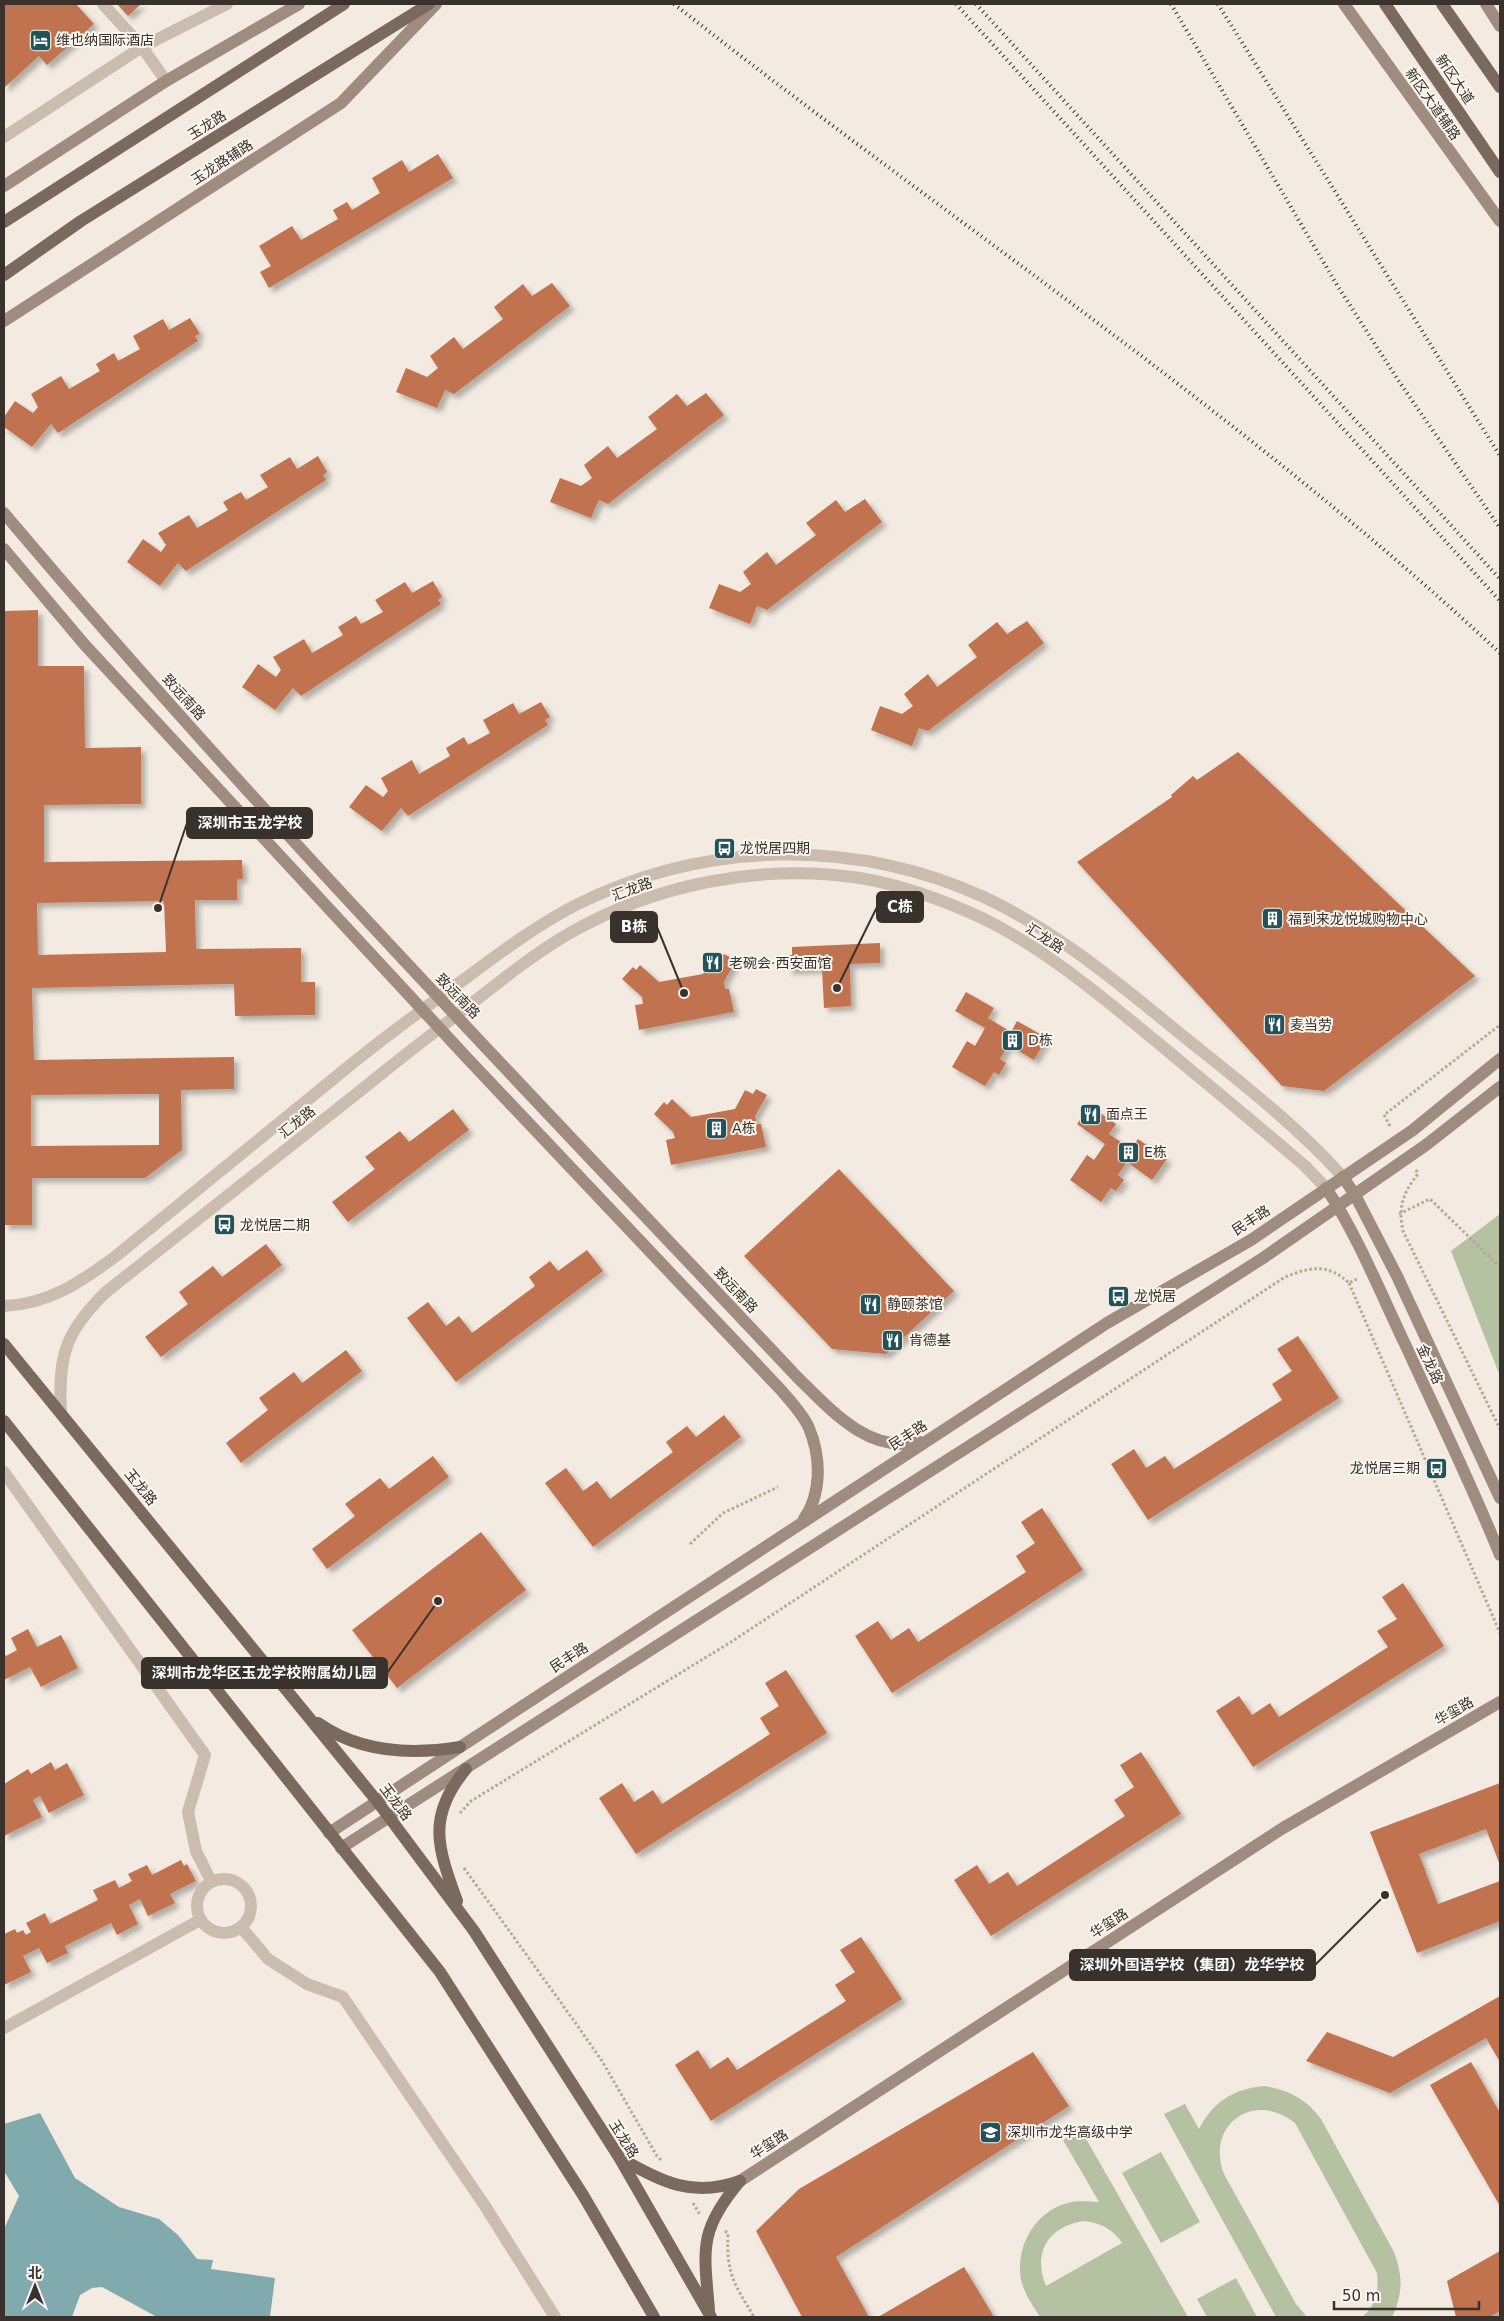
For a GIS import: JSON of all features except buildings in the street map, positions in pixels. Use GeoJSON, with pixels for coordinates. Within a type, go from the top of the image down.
{"type":"FeatureCollection","features":[{"type":"Feature","properties":{"kind":"main road"},"geometry":{"type":"LineString","coordinates":[[4,184],[166,81],[299,4]]}},
{"type":"Feature","properties":{"kind":"main road","name":"玉龙路"},"geometry":{"type":"LineString","coordinates":[[4,222],[344,4]]}},
{"type":"Feature","properties":{"kind":"main road","name":"玉龙路"},"geometry":{"type":"LineString","coordinates":[[4,275],[81,221],[429,4]]}},
{"type":"Feature","properties":{"kind":"main road","name":"玉龙路辅路"},"geometry":{"type":"LineString","coordinates":[[4,321],[341,103],[436,4]]}},
{"type":"Feature","properties":{"kind":"main road","name":"新区大道辅路"},"geometry":{"type":"LineString","coordinates":[[1344,4],[1500,221]]}},
{"type":"Feature","properties":{"kind":"main road","name":"新区大道"},"geometry":{"type":"LineString","coordinates":[[1385,4],[1500,172]]}},
{"type":"Feature","properties":{"kind":"main road"},"geometry":{"type":"LineString","coordinates":[[1442,4],[1500,88]]}},
{"type":"Feature","properties":{"kind":"main road"},"geometry":{"type":"LineString","coordinates":[[1486,4],[1500,26]]}},
{"type":"Feature","properties":{"kind":"main road","name":"致远南路"},"geometry":{"type":"LineString","coordinates":[[4,513],[102,629],[438,998],[825,1404],[859,1431],[880,1442],[911,1444],[926,1441]]}},
{"type":"Feature","properties":{"kind":"main road"},"geometry":{"type":"LineString","coordinates":[[4,549],[84,644],[422,1009],[797,1409],[808,1427],[816,1450],[818,1470],[817,1490],[812,1508],[801,1523]]}},
{"type":"Feature","properties":{"kind":"main road","name":"民丰路"},"geometry":{"type":"LineString","coordinates":[[329,1833],[1107,1323],[1250,1240],[1413,1130],[1500,1059]]}},
{"type":"Feature","properties":{"kind":"main road"},"geometry":{"type":"LineString","coordinates":[[341,1848],[1263,1258],[1426,1145],[1500,1087]]}},
{"type":"Feature","properties":{"kind":"main road","name":"金龙路"},"geometry":{"type":"LineString","coordinates":[[1343,1177],[1355,1195],[1396,1276],[1500,1498]]}},
{"type":"Feature","properties":{"kind":"main road","name":"金龙路"},"geometry":{"type":"LineString","coordinates":[[1326,1188],[1338,1206],[1467,1477],[1500,1555]]}},
{"type":"Feature","properties":{"kind":"main road","name":"玉龙路"},"geometry":{"type":"LineString","coordinates":[[4,1344],[62,1412],[304,1714],[378,1801],[462,1915],[619,2157],[710,2315]]}},
{"type":"Feature","properties":{"kind":"main road"},"geometry":{"type":"LineString","coordinates":[[4,1421],[440,1972],[583,2195],[654,2317]]}},
{"type":"Feature","properties":{"kind":"main road","name":"华玺路"},"geometry":{"type":"LineString","coordinates":[[740,2181],[1284,1828],[1500,1702]]}},
{"type":"Feature","properties":{"kind":"main road"},"geometry":{"type":"LineString","coordinates":[[304,1714],[336,1736],[378,1748],[413,1751],[460,1747]]}},
{"type":"Feature","properties":{"kind":"main road"},"geometry":{"type":"LineString","coordinates":[[462,1915],[441,1858],[439,1827],[448,1794],[466,1769]]}},
{"type":"Feature","properties":{"kind":"main road"},"geometry":{"type":"LineString","coordinates":[[619,2157],[661,2180],[681,2187],[715,2188],[740,2181]]}},
{"type":"Feature","properties":{"kind":"main road"},"geometry":{"type":"LineString","coordinates":[[710,2315],[706,2244],[710,2225],[740,2181]]}},
{"type":"Feature","properties":{"kind":"street"},"geometry":{"type":"LineString","coordinates":[[103,4],[142,46],[166,81]]}},
{"type":"Feature","properties":{"kind":"street"},"geometry":{"type":"LineString","coordinates":[[4,137],[142,46],[227,4]]}},
{"type":"Feature","properties":{"kind":"street","name":"汇龙路"},"geometry":{"type":"LineString","coordinates":[[4,1306],[23,1305],[42,1300],[84,1280],[383,1038],[546,923],[576,906],[639,879],[709,860],[747,855],[829,855],[905,868],[950,883],[1020,916],[1064,942],[1100,968],[1296,1129],[1343,1177]]}},
{"type":"Feature","properties":{"kind":"street","name":"汇龙路"},"geometry":{"type":"LineString","coordinates":[[62,1412],[60,1379],[67,1344],[88,1310],[114,1286],[455,1016],[530,959],[568,934],[601,916],[635,902],[709,882],[787,874],[828,874],[862,878],[943,900],[985,920],[1038,951],[1106,1000],[1305,1166],[1326,1188]]}},
{"type":"Feature","properties":{"kind":"street"},"geometry":{"type":"LineString","coordinates":[[4,1472],[205,1754],[188,1812],[196,1850],[211,1882]]}},
{"type":"Feature","properties":{"kind":"street"},"geometry":{"type":"LineString","coordinates":[[221,1879],[235,1881],[242,1886],[248,1895],[251,1903],[249,1915],[241,1927],[225,1933],[216,1932],[207,1928],[200,1920],[196,1904],[199,1893],[211,1882],[221,1879]]}},
{"type":"Feature","properties":{"kind":"street"},"geometry":{"type":"LineString","coordinates":[[4,2028],[200,1920]]}},
{"type":"Feature","properties":{"kind":"street"},"geometry":{"type":"LineString","coordinates":[[241,1927],[268,1959],[307,1984],[343,1996],[485,2206],[555,2317]]}},
{"type":"Feature","properties":{"kind":"path"},"geometry":{"type":"LineString","coordinates":[[1392,1129],[1384,1116],[1500,1025]]}},
{"type":"Feature","properties":{"kind":"path"},"geometry":{"type":"LineString","coordinates":[[1414,1168],[1418,1174],[1403,1197],[1399,1214],[1402,1230],[1500,1429]]}},
{"type":"Feature","properties":{"kind":"path"},"geometry":{"type":"LineString","coordinates":[[1399,1214],[1430,1199],[1500,1268]]}},
{"type":"Feature","properties":{"kind":"path"},"geometry":{"type":"LineString","coordinates":[[457,1820],[463,1808],[471,1801],[731,1642],[1285,1277],[1304,1270],[1324,1269],[1340,1275],[1349,1283],[1500,1633]]}},
{"type":"Feature","properties":{"kind":"path"},"geometry":{"type":"LineString","coordinates":[[1349,1283],[1360,1277]]}},
{"type":"Feature","properties":{"kind":"path"},"geometry":{"type":"LineString","coordinates":[[690,1544],[723,1513],[778,1487]]}},
{"type":"Feature","properties":{"kind":"path"},"geometry":{"type":"LineString","coordinates":[[459,1861],[577,2024],[602,2061],[657,2156],[666,2165]]}},
{"type":"Feature","properties":{"kind":"path"},"geometry":{"type":"LineString","coordinates":[[689,2195],[704,2222]]}},
{"type":"Feature","properties":{"kind":"path"},"geometry":{"type":"LineString","coordinates":[[720,2229],[728,2233],[728,2265],[735,2285],[754,2317]]}},
{"type":"Feature","properties":{"kind":"green space"},"geometry":{"type":"Polygon","coordinates":[[[1500,1214],[1500,1376],[1451,1251],[1500,1214]]]}},
{"type":"Feature","properties":{"kind":"green space"},"geometry":{"type":"Polygon","coordinates":[[[1264,2086],[1289,2093],[1303,2101],[1321,2119],[1394,2252],[1399,2269],[1400,2293],[1392,2317],[1362,2317],[1371,2308],[1376,2297],[1377,2273],[1295,2123],[1279,2114],[1264,2110],[1250,2112],[1237,2118],[1227,2128],[1221,2141],[1220,2156],[1224,2174],[1296,2304],[1307,2317],[1276,2317],[1164,2114],[1185,2104],[1199,2129],[1211,2111],[1225,2098],[1243,2090],[1264,2086]]]}},
{"type":"Feature","properties":{"kind":"green space"},"geometry":{"type":"Polygon","coordinates":[[[1081,2130],[1188,2317],[1040,2317],[1026,2295],[1021,2280],[1021,2255],[1030,2232],[1037,2222],[1056,2207],[1076,2202],[1099,2202],[1063,2140],[1081,2130]],[[1084,2221],[1061,2228],[1047,2243],[1041,2262],[1046,2286],[1122,2243],[1111,2230],[1084,2221]]]}},
{"type":"Feature","properties":{"kind":"green space"},"geometry":{"type":"Polygon","coordinates":[[[1161,2152],[1200,2222],[1161,2243],[1122,2173],[1161,2152]]]}},
{"type":"Feature","properties":{"kind":"green space"},"geometry":{"type":"Polygon","coordinates":[[[1236,2278],[1257,2317],[1207,2317],[1197,2299],[1236,2278]]]}},
{"type":"Feature","properties":{"kind":"water"},"geometry":{"type":"Polygon","coordinates":[[[40,2113],[75,2178],[119,2207],[159,2219],[178,2235],[197,2259],[213,2260],[211,2269],[275,2278],[270,2317],[157,2317],[102,2287],[92,2288],[80,2295],[72,2317],[4,2317],[4,2229],[19,2196],[4,2171],[4,2124],[40,2113]]]}},
{"type":"Feature","properties":{"kind":"railway"},"geometry":{"type":"LineString","coordinates":[[674,4],[1199,400],[1302,481],[1402,565],[1500,653]]}},
{"type":"Feature","properties":{"kind":"railway"},"geometry":{"type":"LineString","coordinates":[[956,4],[1500,601]]}},
{"type":"Feature","properties":{"kind":"railway"},"geometry":{"type":"LineString","coordinates":[[976,4],[1500,579]]}},
{"type":"Feature","properties":{"kind":"railway"},"geometry":{"type":"LineString","coordinates":[[1171,4],[1337,285],[1398,380],[1500,528]]}},
{"type":"Feature","properties":{"kind":"railway"},"geometry":{"type":"LineString","coordinates":[[1218,4],[1500,456]]}},
{"type":"Feature","properties":{"kind":"place","name":"维也纳国际酒店"},"geometry":{"type":"Point","coordinates":[40,40]}},
{"type":"Feature","properties":{"kind":"place","name":"龙悦居四期"},"geometry":{"type":"Point","coordinates":[724,848]}},
{"type":"Feature","properties":{"kind":"place","name":"深圳市玉龙学校"},"geometry":{"type":"Point","coordinates":[158,908]}},
{"type":"Feature","properties":{"kind":"place","name":"福到来龙悦城购物中心"},"geometry":{"type":"Point","coordinates":[1272,919]}},
{"type":"Feature","properties":{"kind":"place","name":"老碗会·西安面馆"},"geometry":{"type":"Point","coordinates":[713,963]}},
{"type":"Feature","properties":{"kind":"place","name":"C栋"},"geometry":{"type":"Point","coordinates":[837,988]}},
{"type":"Feature","properties":{"kind":"place","name":"B栋"},"geometry":{"type":"Point","coordinates":[684,993]}},
{"type":"Feature","properties":{"kind":"place","name":"麦当劳"},"geometry":{"type":"Point","coordinates":[1274,1025]}},
{"type":"Feature","properties":{"kind":"place","name":"D栋"},"geometry":{"type":"Point","coordinates":[1012,1040]}},
{"type":"Feature","properties":{"kind":"place","name":"面点王"},"geometry":{"type":"Point","coordinates":[1090,1114]}},
{"type":"Feature","properties":{"kind":"place","name":"A栋"},"geometry":{"type":"Point","coordinates":[716,1128]}},
{"type":"Feature","properties":{"kind":"place","name":"E栋"},"geometry":{"type":"Point","coordinates":[1128,1152]}},
{"type":"Feature","properties":{"kind":"place","name":"龙悦居二期"},"geometry":{"type":"Point","coordinates":[224,1225]}},
{"type":"Feature","properties":{"kind":"place","name":"龙悦居"},"geometry":{"type":"Point","coordinates":[1118,1296]}},
{"type":"Feature","properties":{"kind":"place","name":"静颐茶馆"},"geometry":{"type":"Point","coordinates":[871,1304]}},
{"type":"Feature","properties":{"kind":"place","name":"肯德基"},"geometry":{"type":"Point","coordinates":[893,1340]}},
{"type":"Feature","properties":{"kind":"place","name":"龙悦居三期"},"geometry":{"type":"Point","coordinates":[1436,1468]}},
{"type":"Feature","properties":{"kind":"place","name":"深圳市龙华区玉龙学校附属幼儿园"},"geometry":{"type":"Point","coordinates":[438,1601]}},
{"type":"Feature","properties":{"kind":"place","name":"深圳外国语学校（集团）龙华学校"},"geometry":{"type":"Point","coordinates":[1385,1895]}},
{"type":"Feature","properties":{"kind":"place","name":"深圳市龙华高级中学"},"geometry":{"type":"Point","coordinates":[991,2132]}}]}
